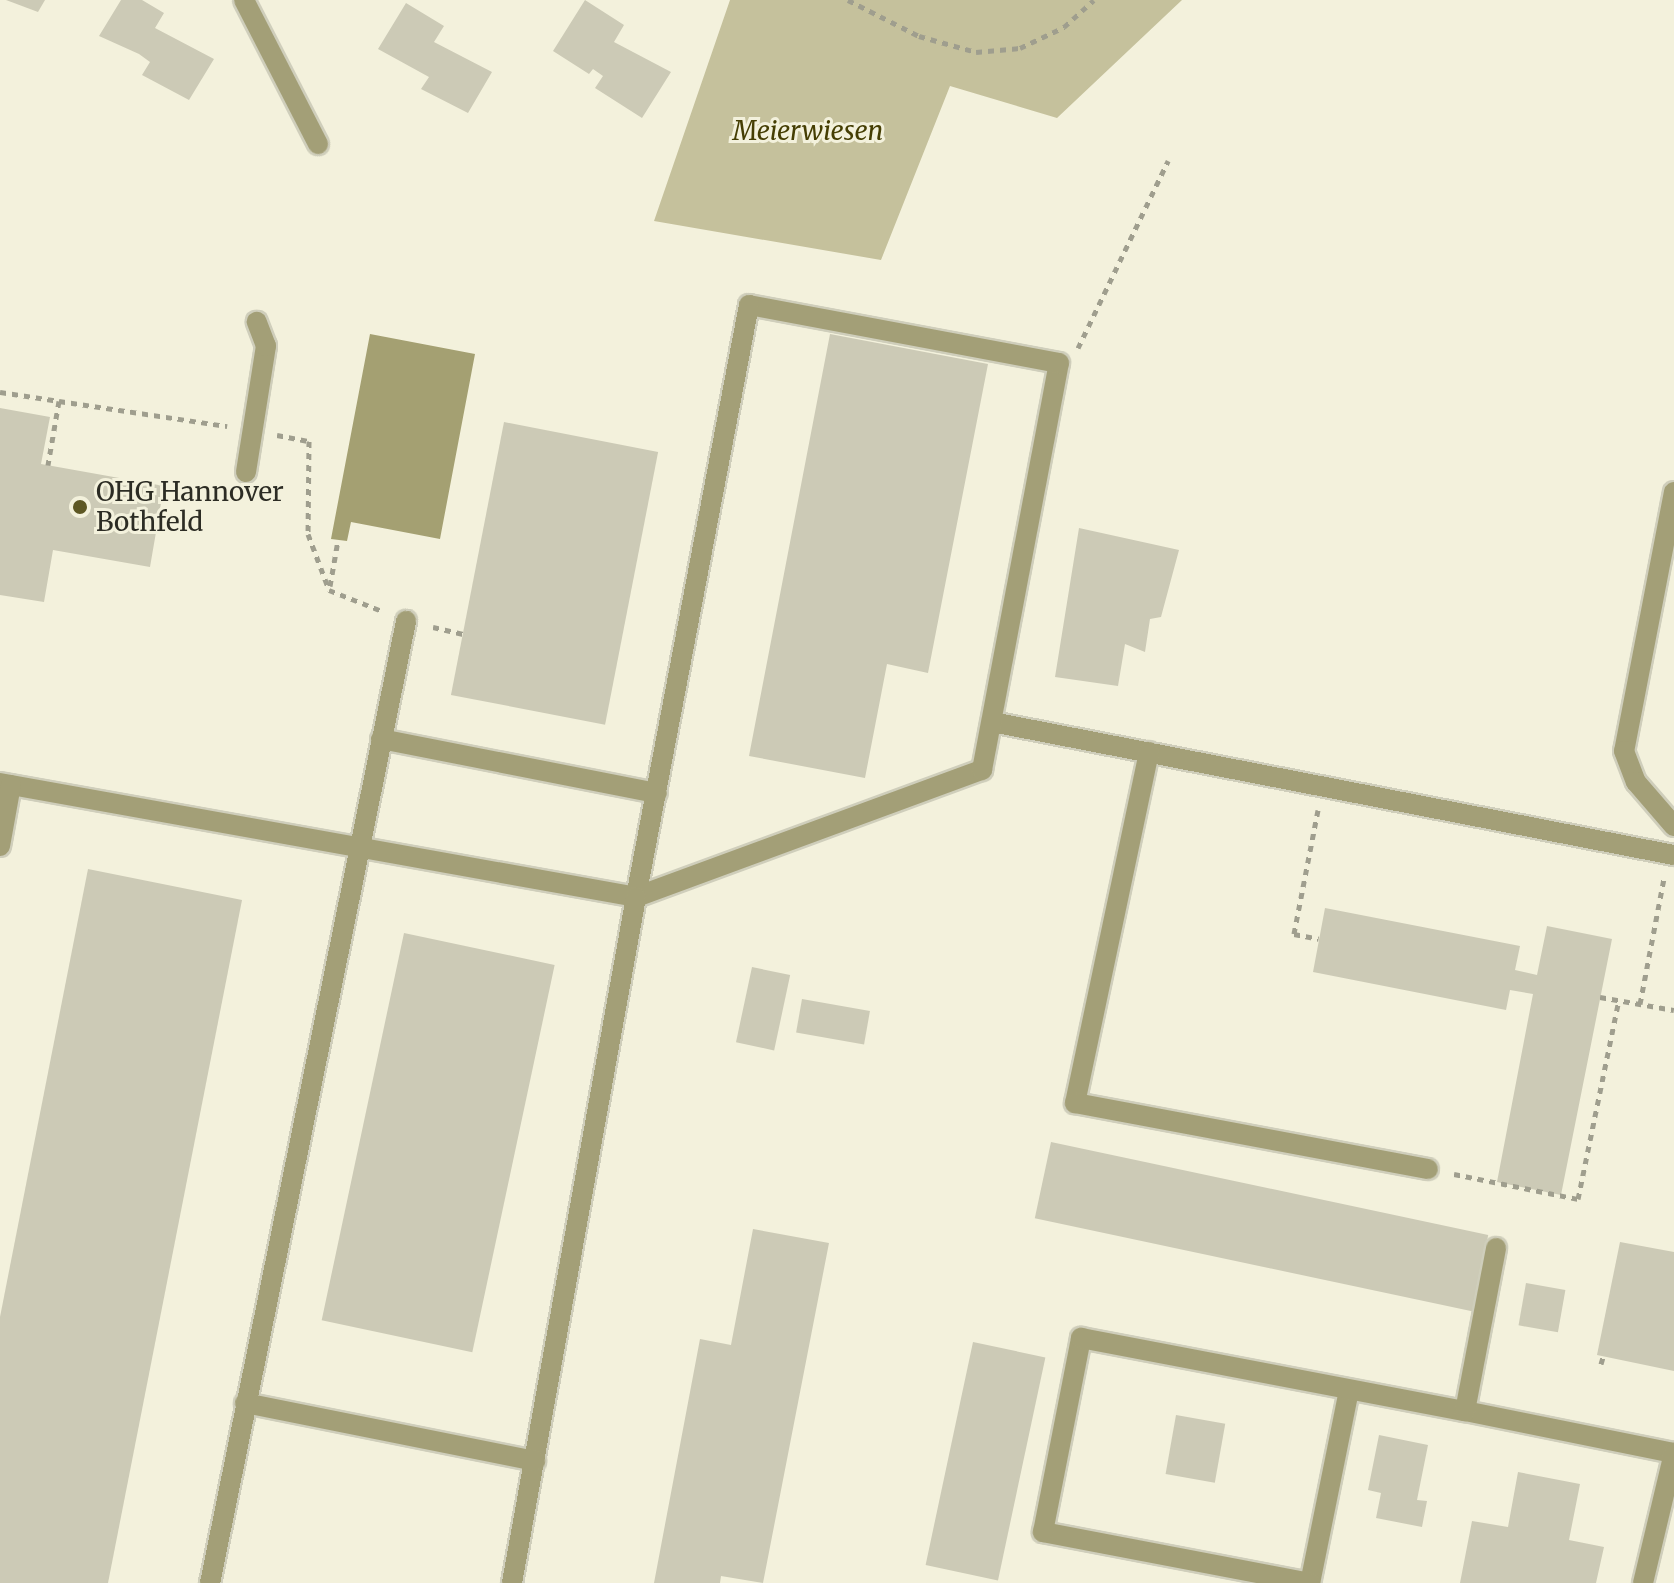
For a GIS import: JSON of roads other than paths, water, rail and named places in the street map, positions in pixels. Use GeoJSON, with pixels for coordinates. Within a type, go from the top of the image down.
{"type":"FeatureCollection","features":[{"type":"Feature","properties":{"kind":"street"},"geometry":{"type":"LineString","coordinates":[[244,0],[318,144]]}},
{"type":"Feature","properties":{"kind":"street"},"geometry":{"type":"LineString","coordinates":[[0,846],[6,784],[636,897],[982,770],[1059,363],[749,305],[636,897],[512,1583]]}},
{"type":"Feature","properties":{"kind":"street"},"geometry":{"type":"LineString","coordinates":[[246,472],[266,346],[257,322]]}},
{"type":"Feature","properties":{"kind":"street"},"geometry":{"type":"LineString","coordinates":[[1674,492],[1624,751],[1636,782],[1674,826]]}},
{"type":"Feature","properties":{"kind":"street"},"geometry":{"type":"LineString","coordinates":[[210,1583],[406,621]]}},
{"type":"Feature","properties":{"kind":"street"},"geometry":{"type":"LineString","coordinates":[[992,722],[1671,854]]}},
{"type":"Feature","properties":{"kind":"street"},"geometry":{"type":"LineString","coordinates":[[381,739],[657,793]]}},
{"type":"Feature","properties":{"kind":"street"},"geometry":{"type":"LineString","coordinates":[[1149,752],[1075,1103],[1428,1169]]}},
{"type":"Feature","properties":{"kind":"street"},"geometry":{"type":"LineString","coordinates":[[1465,1411],[1496,1248]]}},
{"type":"Feature","properties":{"kind":"street"},"geometry":{"type":"LineString","coordinates":[[1349,1390],[1310,1583],[1043,1532],[1081,1338],[1465,1411],[1673,1453],[1643,1583]]}},
{"type":"Feature","properties":{"kind":"street"},"geometry":{"type":"LineString","coordinates":[[245,1403],[535,1461]]}},
{"type":"Feature","properties":{"kind":"place","name":"OHG Hannover Bothfeld"},"geometry":{"type":"Point","coordinates":[80,507]}},
{"type":"Feature","properties":{"kind":"park label","name":"Meierwiesen"},"geometry":{"type":"Point","coordinates":[808,131]}}]}
